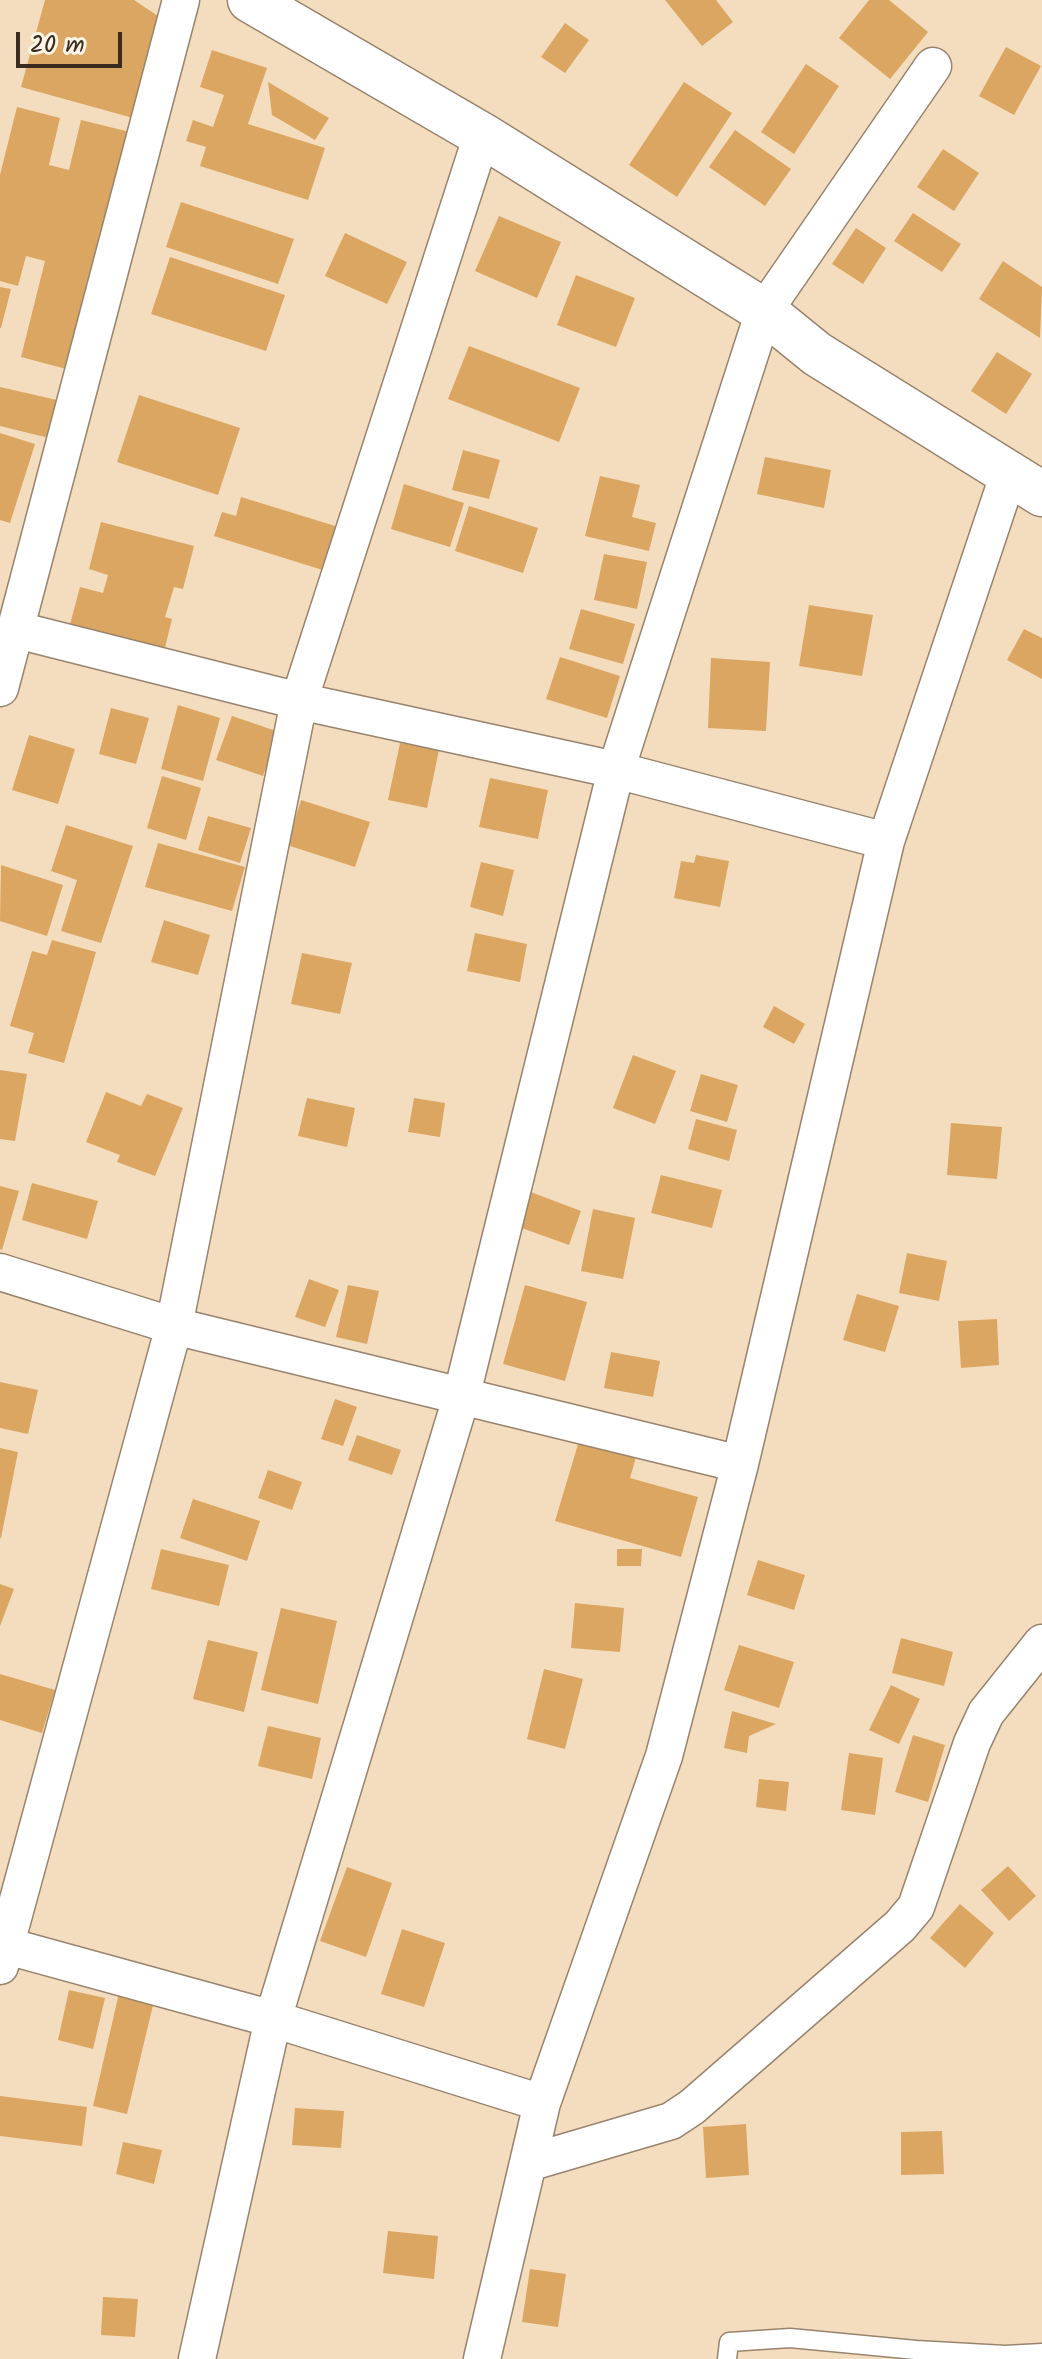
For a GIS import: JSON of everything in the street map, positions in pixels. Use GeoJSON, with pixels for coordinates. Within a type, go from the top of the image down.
{"type":"FeatureCollection","features":[{"type":"Feature","properties":{"kind":"street"},"geometry":{"type":"LineString","coordinates":[[0,688],[181,0]]}},
{"type":"Feature","properties":{"kind":"street"},"geometry":{"type":"LineString","coordinates":[[250,0],[482,135],[764,311],[817,354],[1025,484],[886,841],[740,1464],[664,1756],[542,2103],[482,2359]]}},
{"type":"Feature","properties":{"kind":"street"},"geometry":{"type":"LineString","coordinates":[[197,2359],[273,2019],[461,1398],[616,770],[764,311],[933,66]]}},
{"type":"Feature","properties":{"kind":"street"},"geometry":{"type":"LineString","coordinates":[[482,135],[299,701],[174,1326],[2,1952],[273,2019],[542,2103]]}},
{"type":"Feature","properties":{"kind":"street"},"geometry":{"type":"LineString","coordinates":[[17,630],[299,701],[616,770],[886,841]]}},
{"type":"Feature","properties":{"kind":"street"},"geometry":{"type":"LineString","coordinates":[[0,1272],[174,1326],[740,1464]]}},
{"type":"Feature","properties":{"kind":"street"},"geometry":{"type":"LineString","coordinates":[[528,2163],[671,2121],[692,2107],[900,1926],[916,1907],[972,1743],[986,1713],[1042,1643]]}},
{"type":"Feature","properties":{"kind":"lane"},"geometry":{"type":"LineString","coordinates":[[727,2359],[729,2342],[790,2338],[961,2353],[1042,2353]]}},
{"type":"Feature","properties":{"kind":"building"},"geometry":{"type":"Polygon","coordinates":[[[45,0],[134,0],[161,18],[133,118],[21,87],[45,0]]]}},
{"type":"Feature","properties":{"kind":"building"},"geometry":{"type":"Polygon","coordinates":[[[665,0],[716,0],[733,22],[702,46],[665,0]]]}},
{"type":"Feature","properties":{"kind":"building"},"geometry":{"type":"Polygon","coordinates":[[[869,0],[889,0],[928,32],[890,79],[839,38],[869,0]]]}},
{"type":"Feature","properties":{"kind":"building"},"geometry":{"type":"Polygon","coordinates":[[[565,23],[589,40],[565,73],[541,57],[565,23]]]}},
{"type":"Feature","properties":{"kind":"building"},"geometry":{"type":"Polygon","coordinates":[[[1006,47],[1041,66],[1014,115],[979,96],[1006,47]]]}},
{"type":"Feature","properties":{"kind":"building"},"geometry":{"type":"Polygon","coordinates":[[[212,50],[267,68],[248,124],[325,148],[308,200],[200,166],[206,147],[186,141],[193,120],[213,127],[224,95],[200,87],[212,50]]]}},
{"type":"Feature","properties":{"kind":"building"},"geometry":{"type":"Polygon","coordinates":[[[806,64],[839,86],[794,154],[761,132],[806,64]]]}},
{"type":"Feature","properties":{"kind":"building"},"geometry":{"type":"Polygon","coordinates":[[[268,82],[329,118],[315,140],[272,115],[268,82]]]}},
{"type":"Feature","properties":{"kind":"building"},"geometry":{"type":"Polygon","coordinates":[[[684,82],[732,113],[677,197],[629,165],[684,82]]]}},
{"type":"Feature","properties":{"kind":"building"},"geometry":{"type":"Polygon","coordinates":[[[17,107],[60,118],[49,165],[69,170],[81,120],[130,132],[70,370],[21,357],[45,261],[26,256],[18,286],[0,281],[0,175],[17,107]]]}},
{"type":"Feature","properties":{"kind":"building"},"geometry":{"type":"Polygon","coordinates":[[[735,130],[791,169],[765,206],[709,167],[735,130]]]}},
{"type":"Feature","properties":{"kind":"building"},"geometry":{"type":"Polygon","coordinates":[[[943,149],[979,173],[954,211],[917,187],[943,149]]]}},
{"type":"Feature","properties":{"kind":"building"},"geometry":{"type":"Polygon","coordinates":[[[181,202],[294,239],[278,284],[166,247],[181,202]]]}},
{"type":"Feature","properties":{"kind":"building"},"geometry":{"type":"Polygon","coordinates":[[[913,213],[961,244],[942,272],[894,241],[913,213]]]}},
{"type":"Feature","properties":{"kind":"building"},"geometry":{"type":"Polygon","coordinates":[[[499,216],[561,242],[537,298],[475,271],[499,216]]]}},
{"type":"Feature","properties":{"kind":"building"},"geometry":{"type":"Polygon","coordinates":[[[856,228],[886,248],[863,284],[832,264],[856,228]]]}},
{"type":"Feature","properties":{"kind":"building"},"geometry":{"type":"Polygon","coordinates":[[[345,233],[407,262],[387,304],[325,276],[345,233]]]}},
{"type":"Feature","properties":{"kind":"building"},"geometry":{"type":"Polygon","coordinates":[[[170,257],[285,295],[266,351],[151,314],[170,257]]]}},
{"type":"Feature","properties":{"kind":"building"},"geometry":{"type":"Polygon","coordinates":[[[1003,261],[1042,287],[1040,338],[979,299],[1003,261]]]}},
{"type":"Feature","properties":{"kind":"building"},"geometry":{"type":"Polygon","coordinates":[[[576,275],[635,298],[616,347],[557,325],[576,275]]]}},
{"type":"Feature","properties":{"kind":"building"},"geometry":{"type":"Polygon","coordinates":[[[0,287],[11,289],[1,328],[0,328],[0,287]]]}},
{"type":"Feature","properties":{"kind":"building"},"geometry":{"type":"Polygon","coordinates":[[[469,346],[580,388],[559,442],[448,399],[469,346]]]}},
{"type":"Feature","properties":{"kind":"building"},"geometry":{"type":"Polygon","coordinates":[[[997,352],[1032,374],[1006,414],[971,391],[997,352]]]}},
{"type":"Feature","properties":{"kind":"building"},"geometry":{"type":"Polygon","coordinates":[[[0,387],[66,402],[57,440],[0,426],[0,387]]]}},
{"type":"Feature","properties":{"kind":"building"},"geometry":{"type":"Polygon","coordinates":[[[139,395],[240,428],[218,495],[117,462],[139,395]]]}},
{"type":"Feature","properties":{"kind":"building"},"geometry":{"type":"Polygon","coordinates":[[[0,433],[35,444],[10,523],[0,520],[0,433]]]}},
{"type":"Feature","properties":{"kind":"building"},"geometry":{"type":"Polygon","coordinates":[[[463,450],[500,460],[489,499],[452,490],[463,450]]]}},
{"type":"Feature","properties":{"kind":"building"},"geometry":{"type":"Polygon","coordinates":[[[765,457],[831,470],[824,508],[757,494],[765,457]]]}},
{"type":"Feature","properties":{"kind":"building"},"geometry":{"type":"Polygon","coordinates":[[[600,476],[640,485],[632,517],[656,523],[649,551],[585,536],[600,476]]]}},
{"type":"Feature","properties":{"kind":"building"},"geometry":{"type":"Polygon","coordinates":[[[404,484],[464,503],[450,547],[391,529],[404,484]]]}},
{"type":"Feature","properties":{"kind":"building"},"geometry":{"type":"Polygon","coordinates":[[[241,497],[345,529],[332,573],[214,536],[222,512],[236,516],[241,497]]]}},
{"type":"Feature","properties":{"kind":"building"},"geometry":{"type":"Polygon","coordinates":[[[469,506],[538,528],[523,573],[455,551],[469,506]]]}},
{"type":"Feature","properties":{"kind":"building"},"geometry":{"type":"Polygon","coordinates":[[[101,522],[194,546],[183,589],[174,587],[165,617],[172,619],[164,652],[69,628],[80,587],[103,593],[108,575],[89,569],[101,522]]]}},
{"type":"Feature","properties":{"kind":"building"},"geometry":{"type":"Polygon","coordinates":[[[604,554],[647,562],[637,609],[594,600],[604,554]]]}},
{"type":"Feature","properties":{"kind":"building"},"geometry":{"type":"Polygon","coordinates":[[[809,605],[873,615],[862,676],[799,666],[809,605]]]}},
{"type":"Feature","properties":{"kind":"building"},"geometry":{"type":"Polygon","coordinates":[[[581,609],[635,624],[623,664],[569,649],[581,609]]]}},
{"type":"Feature","properties":{"kind":"building"},"geometry":{"type":"Polygon","coordinates":[[[1024,629],[1042,638],[1042,679],[1007,660],[1024,629]]]}},
{"type":"Feature","properties":{"kind":"building"},"geometry":{"type":"Polygon","coordinates":[[[560,657],[620,676],[607,718],[546,699],[560,657]]]}},
{"type":"Feature","properties":{"kind":"building"},"geometry":{"type":"Polygon","coordinates":[[[711,658],[770,662],[766,731],[708,728],[711,658]]]}},
{"type":"Feature","properties":{"kind":"building"},"geometry":{"type":"Polygon","coordinates":[[[178,705],[220,718],[203,781],[161,769],[178,705]]]}},
{"type":"Feature","properties":{"kind":"building"},"geometry":{"type":"Polygon","coordinates":[[[111,708],[149,718],[136,764],[99,754],[111,708]]]}},
{"type":"Feature","properties":{"kind":"building"},"geometry":{"type":"Polygon","coordinates":[[[232,716],[279,732],[263,776],[216,760],[232,716]]]}},
{"type":"Feature","properties":{"kind":"building"},"geometry":{"type":"Polygon","coordinates":[[[29,735],[75,749],[58,804],[12,790],[29,735]]]}},
{"type":"Feature","properties":{"kind":"building"},"geometry":{"type":"Polygon","coordinates":[[[400,743],[439,750],[427,808],[388,800],[400,743]]]}},
{"type":"Feature","properties":{"kind":"building"},"geometry":{"type":"Polygon","coordinates":[[[162,776],[201,788],[186,840],[147,828],[162,776]]]}},
{"type":"Feature","properties":{"kind":"building"},"geometry":{"type":"Polygon","coordinates":[[[490,778],[548,790],[538,839],[479,827],[490,778]]]}},
{"type":"Feature","properties":{"kind":"building"},"geometry":{"type":"Polygon","coordinates":[[[301,800],[370,822],[355,867],[287,845],[301,800]]]}},
{"type":"Feature","properties":{"kind":"building"},"geometry":{"type":"Polygon","coordinates":[[[208,816],[251,828],[240,863],[198,850],[208,816]]]}},
{"type":"Feature","properties":{"kind":"building"},"geometry":{"type":"Polygon","coordinates":[[[66,825],[133,846],[101,943],[61,931],[77,880],[51,871],[66,825]]]}},
{"type":"Feature","properties":{"kind":"building"},"geometry":{"type":"Polygon","coordinates":[[[158,843],[245,867],[232,911],[145,887],[158,843]]]}},
{"type":"Feature","properties":{"kind":"building"},"geometry":{"type":"Polygon","coordinates":[[[696,855],[729,861],[720,907],[674,898],[681,861],[694,863],[696,855]]]}},
{"type":"Feature","properties":{"kind":"building"},"geometry":{"type":"Polygon","coordinates":[[[481,862],[514,870],[503,916],[470,907],[481,862]]]}},
{"type":"Feature","properties":{"kind":"building"},"geometry":{"type":"Polygon","coordinates":[[[1,865],[63,885],[47,936],[0,921],[1,865]]]}},
{"type":"Feature","properties":{"kind":"building"},"geometry":{"type":"Polygon","coordinates":[[[164,920],[210,935],[198,975],[151,962],[164,920]]]}},
{"type":"Feature","properties":{"kind":"building"},"geometry":{"type":"Polygon","coordinates":[[[475,933],[527,944],[520,982],[467,971],[475,933]]]}},
{"type":"Feature","properties":{"kind":"building"},"geometry":{"type":"Polygon","coordinates":[[[52,940],[96,952],[64,1063],[28,1053],[34,1033],[10,1026],[32,951],[47,955],[52,940]]]}},
{"type":"Feature","properties":{"kind":"building"},"geometry":{"type":"Polygon","coordinates":[[[302,953],[352,963],[340,1014],[291,1004],[302,953]]]}},
{"type":"Feature","properties":{"kind":"building"},"geometry":{"type":"Polygon","coordinates":[[[774,1006],[805,1024],[794,1044],[763,1027],[774,1006]]]}},
{"type":"Feature","properties":{"kind":"building"},"geometry":{"type":"Polygon","coordinates":[[[633,1055],[676,1071],[655,1124],[613,1108],[633,1055]]]}},
{"type":"Feature","properties":{"kind":"building"},"geometry":{"type":"Polygon","coordinates":[[[0,1070],[27,1074],[15,1141],[0,1139],[0,1070]]]}},
{"type":"Feature","properties":{"kind":"building"},"geometry":{"type":"Polygon","coordinates":[[[701,1074],[738,1085],[727,1122],[690,1111],[701,1074]]]}},
{"type":"Feature","properties":{"kind":"building"},"geometry":{"type":"Polygon","coordinates":[[[106,1092],[141,1106],[147,1094],[183,1108],[155,1176],[117,1162],[120,1155],[86,1142],[106,1092]]]}},
{"type":"Feature","properties":{"kind":"building"},"geometry":{"type":"Polygon","coordinates":[[[307,1098],[355,1108],[347,1147],[298,1136],[307,1098]]]}},
{"type":"Feature","properties":{"kind":"building"},"geometry":{"type":"Polygon","coordinates":[[[414,1098],[445,1103],[440,1137],[408,1132],[414,1098]]]}},
{"type":"Feature","properties":{"kind":"building"},"geometry":{"type":"Polygon","coordinates":[[[696,1119],[737,1130],[729,1161],[688,1149],[696,1119]]]}},
{"type":"Feature","properties":{"kind":"building"},"geometry":{"type":"Polygon","coordinates":[[[951,1123],[1002,1127],[997,1179],[947,1175],[951,1123]]]}},
{"type":"Feature","properties":{"kind":"building"},"geometry":{"type":"Polygon","coordinates":[[[661,1175],[722,1190],[712,1228],[651,1213],[661,1175]]]}},
{"type":"Feature","properties":{"kind":"building"},"geometry":{"type":"Polygon","coordinates":[[[32,1183],[98,1201],[87,1239],[22,1220],[32,1183]]]}},
{"type":"Feature","properties":{"kind":"building"},"geometry":{"type":"Polygon","coordinates":[[[0,1186],[19,1191],[2,1250],[0,1249],[0,1186]]]}},
{"type":"Feature","properties":{"kind":"building"},"geometry":{"type":"Polygon","coordinates":[[[528,1191],[581,1211],[569,1245],[516,1226],[528,1191]]]}},
{"type":"Feature","properties":{"kind":"building"},"geometry":{"type":"Polygon","coordinates":[[[593,1209],[635,1218],[623,1279],[581,1271],[593,1209]]]}},
{"type":"Feature","properties":{"kind":"building"},"geometry":{"type":"Polygon","coordinates":[[[907,1253],[947,1261],[939,1301],[899,1293],[907,1253]]]}},
{"type":"Feature","properties":{"kind":"building"},"geometry":{"type":"Polygon","coordinates":[[[309,1279],[339,1290],[325,1327],[295,1317],[309,1279]]]}},
{"type":"Feature","properties":{"kind":"building"},"geometry":{"type":"Polygon","coordinates":[[[348,1285],[379,1291],[367,1344],[336,1337],[348,1285]]]}},
{"type":"Feature","properties":{"kind":"building"},"geometry":{"type":"Polygon","coordinates":[[[525,1285],[587,1302],[565,1381],[503,1364],[525,1285]]]}},
{"type":"Feature","properties":{"kind":"building"},"geometry":{"type":"Polygon","coordinates":[[[857,1294],[899,1306],[885,1352],[843,1340],[857,1294]]]}},
{"type":"Feature","properties":{"kind":"building"},"geometry":{"type":"Polygon","coordinates":[[[997,1319],[999,1365],[961,1368],[958,1321],[997,1319]]]}},
{"type":"Feature","properties":{"kind":"building"},"geometry":{"type":"Polygon","coordinates":[[[611,1352],[660,1361],[653,1397],[604,1388],[611,1352]]]}},
{"type":"Feature","properties":{"kind":"building"},"geometry":{"type":"Polygon","coordinates":[[[0,1382],[38,1390],[28,1434],[0,1428],[0,1382]]]}},
{"type":"Feature","properties":{"kind":"building"},"geometry":{"type":"Polygon","coordinates":[[[335,1399],[357,1407],[343,1446],[321,1439],[335,1399]]]}},
{"type":"Feature","properties":{"kind":"building"},"geometry":{"type":"Polygon","coordinates":[[[357,1435],[401,1450],[392,1475],[348,1460],[357,1435]]]}},
{"type":"Feature","properties":{"kind":"building"},"geometry":{"type":"Polygon","coordinates":[[[579,1441],[636,1457],[630,1478],[698,1497],[681,1557],[555,1521],[579,1441]]]}},
{"type":"Feature","properties":{"kind":"building"},"geometry":{"type":"Polygon","coordinates":[[[0,1448],[18,1452],[1,1538],[0,1538],[0,1448]]]}},
{"type":"Feature","properties":{"kind":"building"},"geometry":{"type":"Polygon","coordinates":[[[268,1470],[302,1482],[292,1510],[258,1498],[268,1470]]]}},
{"type":"Feature","properties":{"kind":"building"},"geometry":{"type":"Polygon","coordinates":[[[193,1499],[260,1521],[247,1561],[180,1538],[193,1499]]]}},
{"type":"Feature","properties":{"kind":"building"},"geometry":{"type":"Polygon","coordinates":[[[161,1549],[229,1565],[219,1606],[151,1589],[161,1549]]]}},
{"type":"Feature","properties":{"kind":"building"},"geometry":{"type":"Polygon","coordinates":[[[617,1549],[642,1549],[641,1566],[617,1566],[617,1549]]]}},
{"type":"Feature","properties":{"kind":"building"},"geometry":{"type":"Polygon","coordinates":[[[758,1560],[805,1575],[794,1610],[747,1595],[758,1560]]]}},
{"type":"Feature","properties":{"kind":"building"},"geometry":{"type":"Polygon","coordinates":[[[0,1584],[14,1589],[0,1626],[0,1584]]]}},
{"type":"Feature","properties":{"kind":"building"},"geometry":{"type":"Polygon","coordinates":[[[575,1603],[624,1608],[620,1652],[571,1648],[575,1603]]]}},
{"type":"Feature","properties":{"kind":"building"},"geometry":{"type":"Polygon","coordinates":[[[281,1608],[337,1621],[318,1704],[261,1690],[281,1608]]]}},
{"type":"Feature","properties":{"kind":"building"},"geometry":{"type":"Polygon","coordinates":[[[901,1638],[953,1652],[944,1686],[892,1673],[901,1638]]]}},
{"type":"Feature","properties":{"kind":"building"},"geometry":{"type":"Polygon","coordinates":[[[208,1640],[258,1652],[244,1712],[193,1699],[208,1640]]]}},
{"type":"Feature","properties":{"kind":"building"},"geometry":{"type":"Polygon","coordinates":[[[739,1645],[794,1662],[779,1708],[724,1690],[739,1645]]]}},
{"type":"Feature","properties":{"kind":"building"},"geometry":{"type":"Polygon","coordinates":[[[544,1669],[583,1679],[565,1749],[527,1739],[544,1669]]]}},
{"type":"Feature","properties":{"kind":"building"},"geometry":{"type":"Polygon","coordinates":[[[0,1674],[55,1690],[42,1733],[0,1720],[0,1674]]]}},
{"type":"Feature","properties":{"kind":"building"},"geometry":{"type":"Polygon","coordinates":[[[891,1685],[920,1699],[899,1744],[869,1730],[891,1685]]]}},
{"type":"Feature","properties":{"kind":"building"},"geometry":{"type":"Polygon","coordinates":[[[732,1711],[776,1724],[749,1736],[747,1753],[724,1748],[732,1711]]]}},
{"type":"Feature","properties":{"kind":"building"},"geometry":{"type":"Polygon","coordinates":[[[268,1726],[321,1738],[312,1779],[258,1766],[268,1726]]]}},
{"type":"Feature","properties":{"kind":"building"},"geometry":{"type":"Polygon","coordinates":[[[913,1735],[945,1745],[928,1802],[895,1792],[913,1735]]]}},
{"type":"Feature","properties":{"kind":"building"},"geometry":{"type":"Polygon","coordinates":[[[849,1753],[883,1758],[875,1815],[841,1810],[849,1753]]]}},
{"type":"Feature","properties":{"kind":"building"},"geometry":{"type":"Polygon","coordinates":[[[759,1779],[789,1782],[786,1811],[756,1807],[759,1779]]]}},
{"type":"Feature","properties":{"kind":"building"},"geometry":{"type":"Polygon","coordinates":[[[1008,1866],[1036,1896],[1009,1921],[981,1890],[1008,1866]]]}},
{"type":"Feature","properties":{"kind":"building"},"geometry":{"type":"Polygon","coordinates":[[[347,1867],[392,1883],[366,1957],[320,1941],[347,1867]]]}},
{"type":"Feature","properties":{"kind":"building"},"geometry":{"type":"Polygon","coordinates":[[[960,1904],[994,1933],[965,1968],[930,1938],[960,1904]]]}},
{"type":"Feature","properties":{"kind":"building"},"geometry":{"type":"Polygon","coordinates":[[[402,1929],[445,1943],[424,2007],[381,1994],[402,1929]]]}},
{"type":"Feature","properties":{"kind":"building"},"geometry":{"type":"Polygon","coordinates":[[[69,1990],[105,1998],[93,2049],[58,2040],[69,1990]]]}},
{"type":"Feature","properties":{"kind":"building"},"geometry":{"type":"Polygon","coordinates":[[[119,1993],[154,2001],[127,2114],[93,2106],[119,1993]]]}},
{"type":"Feature","properties":{"kind":"building"},"geometry":{"type":"Polygon","coordinates":[[[0,2096],[87,2107],[82,2146],[0,2136],[0,2096]]]}},
{"type":"Feature","properties":{"kind":"building"},"geometry":{"type":"Polygon","coordinates":[[[295,2108],[344,2111],[341,2148],[292,2145],[295,2108]]]}},
{"type":"Feature","properties":{"kind":"building"},"geometry":{"type":"Polygon","coordinates":[[[746,2124],[749,2175],[706,2178],[703,2127],[746,2124]]]}},
{"type":"Feature","properties":{"kind":"building"},"geometry":{"type":"Polygon","coordinates":[[[942,2131],[944,2174],[901,2175],[901,2132],[942,2131]]]}},
{"type":"Feature","properties":{"kind":"building"},"geometry":{"type":"Polygon","coordinates":[[[123,2142],[162,2150],[154,2184],[116,2174],[123,2142]]]}},
{"type":"Feature","properties":{"kind":"building"},"geometry":{"type":"Polygon","coordinates":[[[388,2231],[438,2236],[434,2279],[383,2273],[388,2231]]]}},
{"type":"Feature","properties":{"kind":"building"},"geometry":{"type":"Polygon","coordinates":[[[530,2269],[566,2274],[558,2327],[522,2322],[530,2269]]]}},
{"type":"Feature","properties":{"kind":"building"},"geometry":{"type":"Polygon","coordinates":[[[103,2297],[138,2299],[135,2337],[101,2335],[103,2297]]]}}]}
